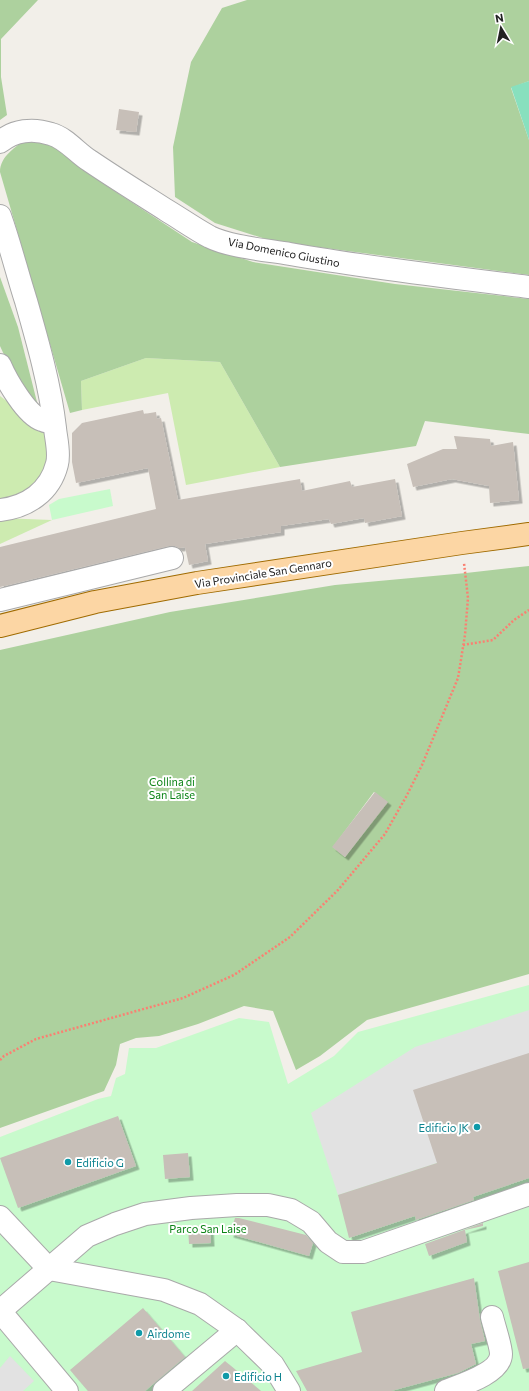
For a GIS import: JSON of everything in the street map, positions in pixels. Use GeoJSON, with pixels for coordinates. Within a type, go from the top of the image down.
{"type":"FeatureCollection","features":[{"type":"Feature","properties":{"kind":"main road","name":"Via Provinciale San Gennaro"},"geometry":{"type":"LineString","coordinates":[[0,626],[132,594],[529,534]]}},
{"type":"Feature","properties":{"kind":"street","name":"Via Domenico Giustino"},"geometry":{"type":"LineString","coordinates":[[0,142],[6,137],[24,131],[39,130],[53,134],[65,141],[87,160],[119,181],[190,226],[212,238],[238,245],[337,262],[529,287]]}},
{"type":"Feature","properties":{"kind":"street"},"geometry":{"type":"LineString","coordinates":[[0,216],[41,355],[54,423],[57,463],[52,480],[41,493],[27,503],[13,509],[0,510]]}},
{"type":"Feature","properties":{"kind":"street"},"geometry":{"type":"LineString","coordinates":[[0,365],[6,379],[30,412],[40,420],[54,423]]}},
{"type":"Feature","properties":{"kind":"street"},"geometry":{"type":"LineString","coordinates":[[0,600],[172,558]]}},
{"type":"Feature","properties":{"kind":"street"},"geometry":{"type":"LineString","coordinates":[[67,1391],[0,1311],[87,1236],[115,1224],[145,1214],[190,1208],[236,1205],[268,1205],[291,1210],[311,1222],[328,1242],[343,1252],[363,1252],[529,1194]]}},
{"type":"Feature","properties":{"kind":"street"},"geometry":{"type":"LineString","coordinates":[[0,1217],[50,1269],[164,1290],[200,1304],[236,1330],[273,1365],[289,1391]]}},
{"type":"Feature","properties":{"kind":"street"},"geometry":{"type":"LineString","coordinates":[[446,1391],[478,1378],[489,1372],[497,1364],[502,1355],[492,1317]]}},
{"type":"Feature","properties":{"kind":"street"},"geometry":{"type":"LineString","coordinates":[[164,1391],[236,1330]]}},
{"type":"Feature","properties":{"kind":"path"},"geometry":{"type":"LineString","coordinates":[[0,1060],[4,1056],[36,1039],[184,998],[234,975],[290,938],[338,890],[385,834],[419,771],[458,678],[468,598],[462,543]]}},
{"type":"Feature","properties":{"kind":"path"},"geometry":{"type":"LineString","coordinates":[[463,646],[493,640],[514,620],[529,610]]}},
{"type":"Feature","properties":{"kind":"green space"},"geometry":{"type":"Polygon","coordinates":[[[0,0],[38,0],[1,39],[1,77],[7,115],[0,120],[0,0]]]}},
{"type":"Feature","properties":{"kind":"green space"},"geometry":{"type":"Polygon","coordinates":[[[247,0],[529,0],[529,81],[511,88],[529,140],[529,275],[272,241],[215,223],[175,197],[173,147],[191,62],[222,8],[247,0]]]}},
{"type":"Feature","properties":{"kind":"green space"},"geometry":{"type":"Polygon","coordinates":[[[529,81],[529,140],[511,87],[529,81]]]}},
{"type":"Feature","properties":{"kind":"green space"},"geometry":{"type":"Polygon","coordinates":[[[27,138],[58,144],[107,186],[192,242],[253,262],[395,284],[529,299],[529,434],[425,421],[416,446],[280,467],[220,362],[146,358],[81,381],[82,410],[70,413],[0,172],[3,161],[6,157],[14,148],[27,138]]]}},
{"type":"Feature","properties":{"kind":"green space"},"geometry":{"type":"Polygon","coordinates":[[[0,277],[18,327],[39,410],[6,359],[0,346],[0,277]]]}},
{"type":"Feature","properties":{"kind":"green space"},"geometry":{"type":"Polygon","coordinates":[[[146,358],[220,362],[280,467],[186,485],[168,393],[82,410],[81,381],[146,358]]]}},
{"type":"Feature","properties":{"kind":"green space"},"geometry":{"type":"Polygon","coordinates":[[[0,396],[47,432],[52,468],[43,485],[0,501],[0,396]]]}},
{"type":"Feature","properties":{"kind":"green space"},"geometry":{"type":"Polygon","coordinates":[[[110,489],[113,506],[52,520],[49,505],[59,499],[110,489]]]}},
{"type":"Feature","properties":{"kind":"green space"},"geometry":{"type":"Polygon","coordinates":[[[0,518],[52,520],[0,544],[0,518]]]}},
{"type":"Feature","properties":{"kind":"green space","name":"Collina di San Laise"},"geometry":{"type":"Polygon","coordinates":[[[529,566],[529,974],[367,1020],[320,1056],[296,1070],[273,1011],[244,1006],[198,1024],[159,1036],[136,1038],[120,1044],[116,1065],[104,1091],[0,1128],[0,650],[170,612],[335,585],[529,566]],[[374,792],[333,847],[345,857],[387,802],[374,792]]]}},
{"type":"Feature","properties":{"kind":"green space","name":"Parco San Laise"},"geometry":{"type":"Polygon","coordinates":[[[529,985],[529,1391],[0,1391],[0,1137],[98,1099],[111,1096],[116,1078],[125,1074],[129,1048],[156,1048],[239,1018],[269,1022],[288,1084],[334,1056],[358,1032],[529,985]]]}},
{"type":"Feature","properties":{"kind":"shaded area"},"geometry":{"type":"Polygon","coordinates":[[[529,1010],[529,1053],[437,1163],[338,1195],[311,1113],[415,1047],[529,1010]]]}},
{"type":"Feature","properties":{"kind":"shaded area"},"geometry":{"type":"Polygon","coordinates":[[[10,1356],[34,1381],[23,1391],[0,1391],[0,1368],[10,1356]]]}},
{"type":"Feature","properties":{"kind":"building"},"geometry":{"type":"Polygon","coordinates":[[[119,109],[139,112],[136,132],[116,130],[119,109]]]}},
{"type":"Feature","properties":{"kind":"building"},"geometry":{"type":"Polygon","coordinates":[[[143,410],[144,414],[156,412],[157,419],[161,418],[178,500],[300,479],[302,491],[350,481],[352,487],[395,479],[402,516],[365,523],[364,518],[331,524],[329,519],[281,526],[281,532],[205,544],[208,561],[189,565],[185,547],[179,548],[169,546],[0,587],[0,547],[156,509],[148,468],[76,483],[72,462],[72,433],[82,423],[143,410]]]}},
{"type":"Feature","properties":{"kind":"building"},"geometry":{"type":"Polygon","coordinates":[[[454,436],[490,439],[491,446],[513,442],[519,500],[490,503],[489,486],[452,479],[413,487],[407,464],[443,449],[457,449],[454,436]]]}},
{"type":"Feature","properties":{"kind":"building"},"geometry":{"type":"Polygon","coordinates":[[[375,792],[388,802],[345,857],[332,847],[375,792]]]}},
{"type":"Feature","properties":{"kind":"building","name":"Edificio JK"},"geometry":{"type":"Polygon","coordinates":[[[529,1053],[529,1178],[473,1197],[474,1200],[416,1220],[415,1216],[349,1238],[338,1195],[437,1163],[413,1090],[529,1053]]]}},
{"type":"Feature","properties":{"kind":"building","name":"Edificio G"},"geometry":{"type":"Polygon","coordinates":[[[118,1116],[136,1166],[18,1208],[0,1158],[118,1116]]]}},
{"type":"Feature","properties":{"kind":"building"},"geometry":{"type":"Polygon","coordinates":[[[188,1153],[190,1177],[165,1179],[163,1155],[188,1153]]]}},
{"type":"Feature","properties":{"kind":"building"},"geometry":{"type":"Polygon","coordinates":[[[235,1218],[306,1235],[313,1243],[309,1256],[230,1234],[235,1218]]]}},
{"type":"Feature","properties":{"kind":"building"},"geometry":{"type":"Polygon","coordinates":[[[483,1223],[483,1226],[465,1230],[467,1242],[429,1256],[425,1244],[483,1223]]]}},
{"type":"Feature","properties":{"kind":"building"},"geometry":{"type":"Polygon","coordinates":[[[210,1226],[211,1243],[189,1244],[188,1227],[210,1226]]]}},
{"type":"Feature","properties":{"kind":"building"},"geometry":{"type":"Polygon","coordinates":[[[529,1262],[529,1368],[523,1369],[498,1271],[529,1262]]]}},
{"type":"Feature","properties":{"kind":"building"},"geometry":{"type":"Polygon","coordinates":[[[474,1278],[480,1320],[485,1341],[471,1344],[476,1364],[458,1373],[391,1391],[307,1391],[296,1371],[362,1352],[351,1312],[474,1278]]]}},
{"type":"Feature","properties":{"kind":"building","name":"Airdome"},"geometry":{"type":"Polygon","coordinates":[[[143,1308],[185,1357],[145,1391],[88,1391],[70,1370],[143,1308]]]}},
{"type":"Feature","properties":{"kind":"building","name":"Edificio H"},"geometry":{"type":"Polygon","coordinates":[[[225,1361],[261,1391],[192,1391],[225,1361]]]}},
{"type":"Feature","properties":{"kind":"place","name":"Edificio JK"},"geometry":{"type":"Point","coordinates":[477,1127]}},
{"type":"Feature","properties":{"kind":"place","name":"Edificio G"},"geometry":{"type":"Point","coordinates":[68,1162]}},
{"type":"Feature","properties":{"kind":"place","name":"Airdome"},"geometry":{"type":"Point","coordinates":[139,1333]}},
{"type":"Feature","properties":{"kind":"place","name":"Edificio H"},"geometry":{"type":"Point","coordinates":[226,1376]}}]}
